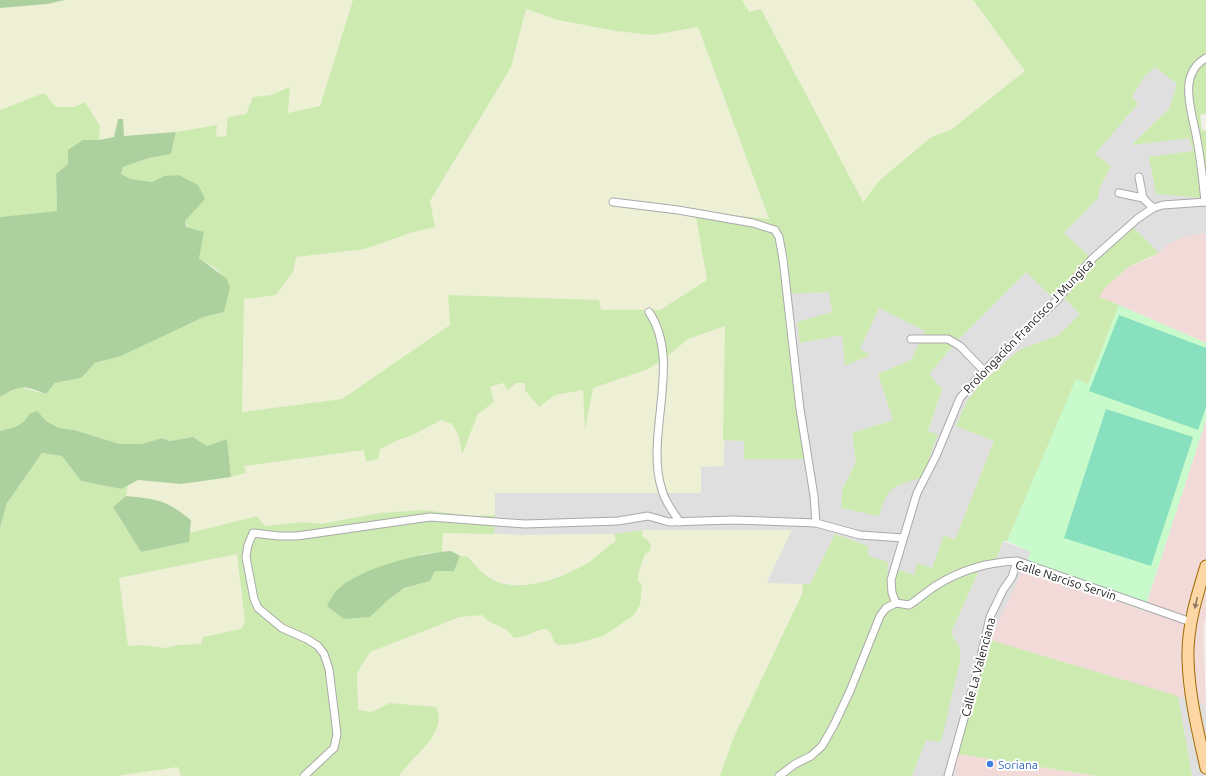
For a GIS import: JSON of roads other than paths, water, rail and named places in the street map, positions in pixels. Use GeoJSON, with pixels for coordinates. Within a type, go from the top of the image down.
{"type":"FeatureCollection","features":[{"type":"Feature","properties":{"kind":"main road"},"geometry":{"type":"LineString","coordinates":[[1206,566],[1191,622],[1188,658],[1193,713],[1206,768]]}},
{"type":"Feature","properties":{"kind":"street"},"geometry":{"type":"LineString","coordinates":[[1206,58],[1196,65],[1191,74],[1189,87],[1189,105],[1197,139],[1206,202]]}},
{"type":"Feature","properties":{"kind":"street"},"geometry":{"type":"LineString","coordinates":[[1139,177],[1144,198],[1153,208]]}},
{"type":"Feature","properties":{"kind":"street"},"geometry":{"type":"LineString","coordinates":[[1119,193],[1144,198]]}},
{"type":"Feature","properties":{"kind":"street"},"geometry":{"type":"LineString","coordinates":[[613,202],[678,210],[753,223],[775,230],[779,237],[783,259],[800,409],[814,496],[816,523]]}},
{"type":"Feature","properties":{"kind":"street","name":"Prolongación Francisco J Mungica"},"geometry":{"type":"LineString","coordinates":[[903,538],[917,493],[936,456],[960,398],[984,371],[1056,301],[1092,259],[1137,219],[1153,208],[1180,202],[1206,202]]}},
{"type":"Feature","properties":{"kind":"street"},"geometry":{"type":"LineString","coordinates":[[649,312],[655,321],[662,349],[663,372],[658,474],[662,491],[680,522]]}},
{"type":"Feature","properties":{"kind":"street"},"geometry":{"type":"LineString","coordinates":[[911,339],[948,339],[960,346],[984,371]]}},
{"type":"Feature","properties":{"kind":"street"},"geometry":{"type":"LineString","coordinates":[[304,776],[334,748],[337,734],[329,669],[324,654],[318,646],[307,639],[282,628],[258,608],[254,599],[246,557],[248,545],[253,533],[279,536],[297,536],[430,517],[525,524],[618,521],[648,516],[669,522],[733,520],[816,523],[860,535],[903,538],[891,580],[892,593],[896,603],[886,608],[880,616],[850,691],[834,725],[822,746],[811,756],[795,764],[779,776]]}},
{"type":"Feature","properties":{"kind":"street","name":"Calle Narciso Servin"},"geometry":{"type":"LineString","coordinates":[[896,603],[909,606],[936,585],[980,566],[1017,561],[1191,622]]}},
{"type":"Feature","properties":{"kind":"street","name":"Calle La Valenciana"},"geometry":{"type":"LineString","coordinates":[[948,776],[979,666],[990,617],[1003,590],[1012,577],[1017,561]]}},
{"type":"Feature","properties":{"kind":"place","name":"Soriana"},"geometry":{"type":"Point","coordinates":[990,764]}}]}
